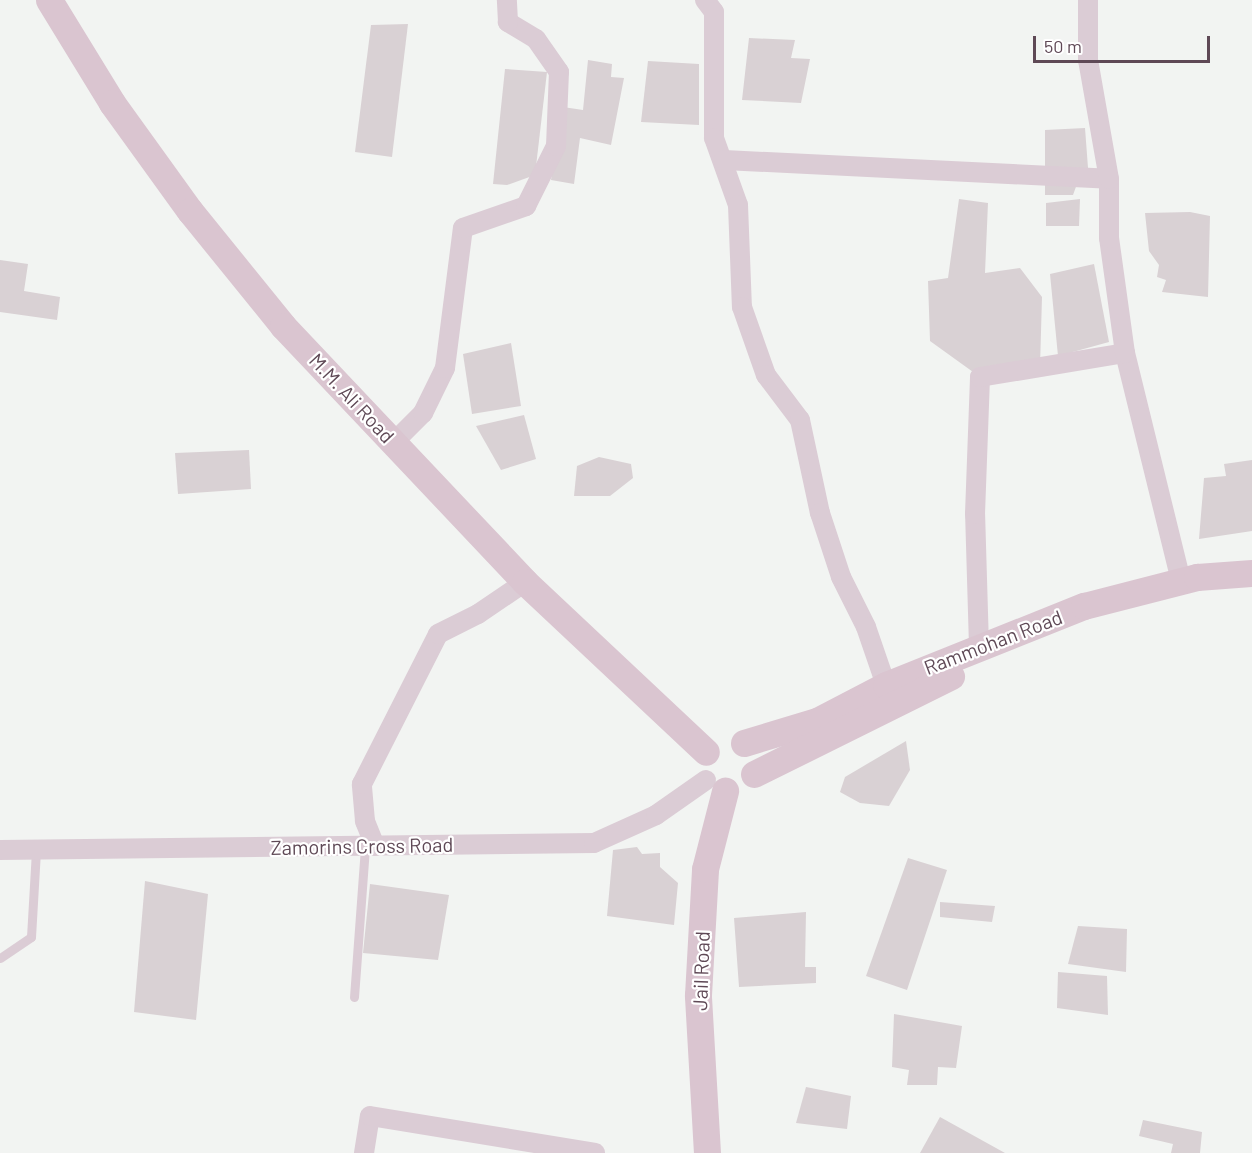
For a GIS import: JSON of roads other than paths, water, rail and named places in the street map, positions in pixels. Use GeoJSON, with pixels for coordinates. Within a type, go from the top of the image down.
{"type":"FeatureCollection","features":[{"type":"Feature","properties":{"kind":"main road","name":"M.M. Ali Road"},"geometry":{"type":"LineString","coordinates":[[49,0],[112,103],[190,211],[283,327],[525,582],[706,752]]}},
{"type":"Feature","properties":{"kind":"main road","name":"Rammohan Road"},"geometry":{"type":"LineString","coordinates":[[744,742],[817,721],[886,685],[1084,606],[1181,581],[1252,573]]}},
{"type":"Feature","properties":{"kind":"main road","name":"Rammohan Road"},"geometry":{"type":"LineString","coordinates":[[754,774],[980,662],[1086,619],[1199,592],[1252,589]]}},
{"type":"Feature","properties":{"kind":"main road"},"geometry":{"type":"LineString","coordinates":[[732,738],[744,742],[754,756],[754,774],[737,790],[716,785],[703,764],[706,752],[718,741],[732,738]]}},
{"type":"Feature","properties":{"kind":"main road","name":"Jail Road"},"geometry":{"type":"LineString","coordinates":[[707,1153],[698,994],[705,869],[716,785]]}},
{"type":"Feature","properties":{"kind":"street"},"geometry":{"type":"LineString","coordinates":[[394,442],[423,413],[445,368],[463,228],[526,206],[556,146],[559,72],[536,39],[508,22],[507,0]]}},
{"type":"Feature","properties":{"kind":"street"},"geometry":{"type":"LineString","coordinates":[[705,0],[714,12],[714,138],[724,160],[738,205],[742,307],[766,375],[800,420],[820,513],[841,577],[866,627],[886,685]]}},
{"type":"Feature","properties":{"kind":"street"},"geometry":{"type":"LineString","coordinates":[[1088,0],[1089,71],[1109,178],[1109,238],[1125,353],[1181,581]]}},
{"type":"Feature","properties":{"kind":"street"},"geometry":{"type":"LineString","coordinates":[[724,160],[1109,178]]}},
{"type":"Feature","properties":{"kind":"street"},"geometry":{"type":"LineString","coordinates":[[979,646],[975,514],[980,377],[1125,353]]}},
{"type":"Feature","properties":{"kind":"street"},"geometry":{"type":"LineString","coordinates":[[370,846],[364,821],[362,784],[438,634],[478,614],[525,582]]}},
{"type":"Feature","properties":{"kind":"street","name":"Zamorins Cross Road"},"geometry":{"type":"LineString","coordinates":[[0,850],[594,843],[716,785]]}},
{"type":"Feature","properties":{"kind":"street"},"geometry":{"type":"LineString","coordinates":[[364,1153],[370,1116],[594,1153]]}},
{"type":"Feature","properties":{"kind":"lane"},"geometry":{"type":"LineString","coordinates":[[354,998],[370,846]]}},
{"type":"Feature","properties":{"kind":"lane"},"geometry":{"type":"LineString","coordinates":[[0,958],[31,937],[36,850]]}}]}
